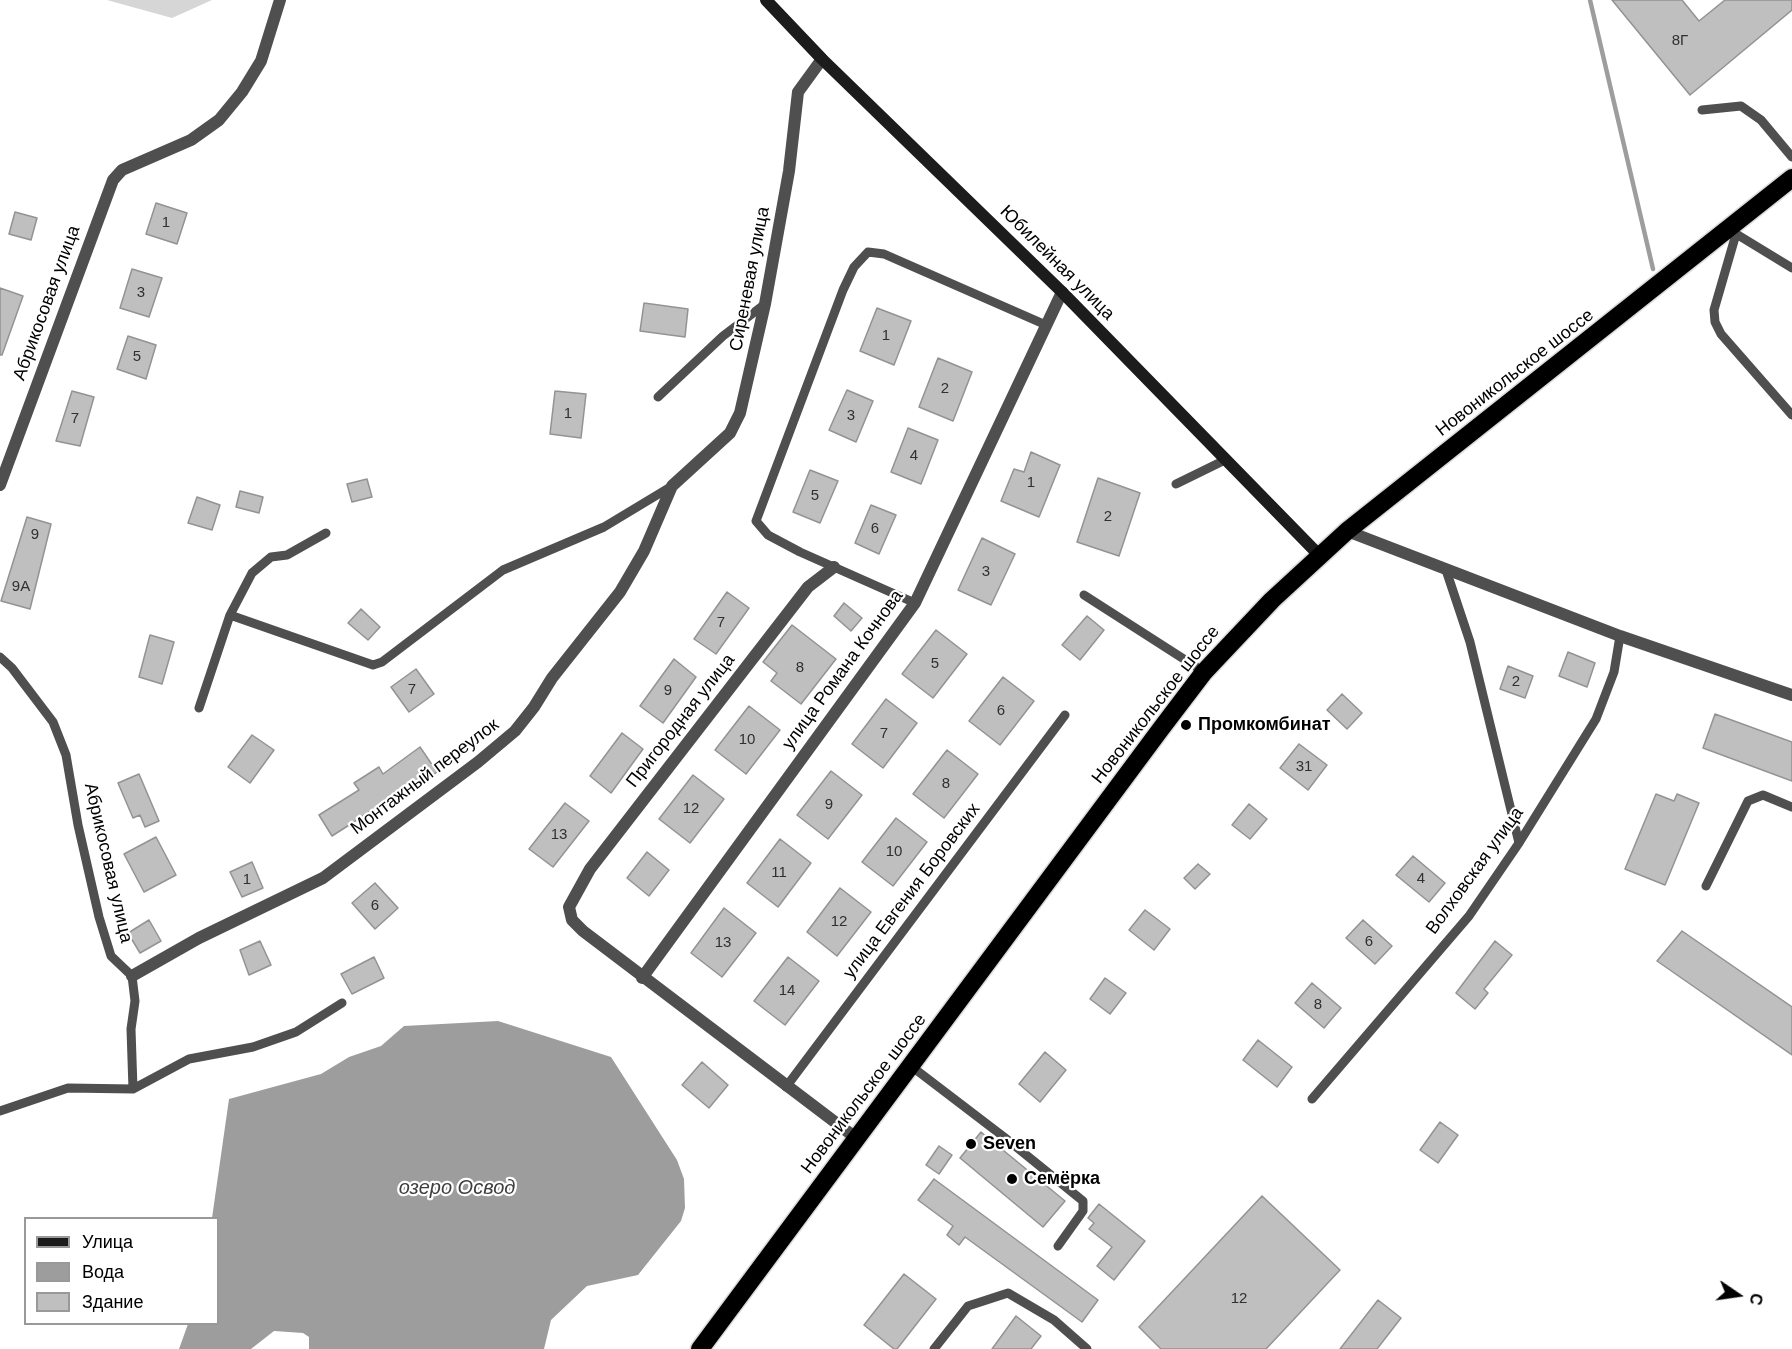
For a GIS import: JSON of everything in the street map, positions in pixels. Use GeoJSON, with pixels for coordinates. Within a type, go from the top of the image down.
{"type":"FeatureCollection","features":[{"type":"Feature","properties":{"kind":"highway","name":"Новоникольское шоссе"},"geometry":{"type":"LineString","coordinates":[[700,1349],[1204,672],[1272,600],[1347,531],[1732,232],[1792,178]]}},
{"type":"Feature","properties":{"kind":"street","name":"Абрикосовая улица"},"geometry":{"type":"LineString","coordinates":[[0,485],[106,194],[122,170],[191,140],[219,120],[242,92],[261,61],[280,0]]}},
{"type":"Feature","properties":{"kind":"street","name":"Юбилейная улица"},"geometry":{"type":"LineString","coordinates":[[766,0],[822,58],[1062,292],[1319,555]]}},
{"type":"Feature","properties":{"kind":"street","name":"Сиреневая улица"},"geometry":{"type":"LineString","coordinates":[[672,486],[730,433],[740,413],[765,304],[789,171],[798,92],[822,58]]}},
{"type":"Feature","properties":{"kind":"street","name":"улица Романа Кочнова"},"geometry":{"type":"LineString","coordinates":[[642,978],[915,603],[1062,292]]}},
{"type":"Feature","properties":{"kind":"street","name":"Монтажный переулок"},"geometry":{"type":"LineString","coordinates":[[132,976],[200,938],[323,878],[478,762],[515,730],[620,592],[644,551],[672,486]]}},
{"type":"Feature","properties":{"kind":"street"},"geometry":{"type":"LineString","coordinates":[[1347,531],[1620,636],[1792,695]]}},
{"type":"Feature","properties":{"kind":"street","name":"Пригородная улица"},"geometry":{"type":"LineString","coordinates":[[642,978],[583,931],[572,920],[570,907],[590,869],[808,587],[834,567]]}},
{"type":"Feature","properties":{"kind":"street"},"geometry":{"type":"LineString","coordinates":[[642,978],[856,1138]]}},
{"type":"Feature","properties":{"kind":"lane"},"geometry":{"type":"LineString","coordinates":[[1702,110],[1741,106],[1761,120],[1792,157]]}},
{"type":"Feature","properties":{"kind":"lane"},"geometry":{"type":"LineString","coordinates":[[1792,268],[1732,232],[1714,310],[1715,322],[1721,334],[1792,415]]}},
{"type":"Feature","properties":{"kind":"lane"},"geometry":{"type":"LineString","coordinates":[[915,603],[768,535],[756,521],[854,267],[868,252],[884,254],[1046,325]]}},
{"type":"Feature","properties":{"kind":"lane"},"geometry":{"type":"LineString","coordinates":[[658,397],[723,336],[765,304]]}},
{"type":"Feature","properties":{"kind":"lane"},"geometry":{"type":"LineString","coordinates":[[1176,484],[1225,460]]}},
{"type":"Feature","properties":{"kind":"lane"},"geometry":{"type":"LineString","coordinates":[[230,615],[373,665],[382,662],[503,570],[604,527],[672,486]]}},
{"type":"Feature","properties":{"kind":"lane"},"geometry":{"type":"LineString","coordinates":[[199,708],[230,615],[252,573],[270,556],[298,550],[326,533]]}},
{"type":"Feature","properties":{"kind":"lane"},"geometry":{"type":"LineString","coordinates":[[1446,570],[1470,642],[1519,843]]}},
{"type":"Feature","properties":{"kind":"lane"},"geometry":{"type":"LineString","coordinates":[[1084,595],[1204,672]]}},
{"type":"Feature","properties":{"kind":"lane","name":"Волховская улица"},"geometry":{"type":"LineString","coordinates":[[1312,1099],[1469,916],[1519,843],[1596,719],[1614,672],[1620,636]]}},
{"type":"Feature","properties":{"kind":"lane","name":"Абрикосовая улица"},"geometry":{"type":"LineString","coordinates":[[0,657],[12,668],[53,722],[66,755],[78,825],[111,956],[132,976]]}},
{"type":"Feature","properties":{"kind":"lane","name":"улица Евгения Боровских"},"geometry":{"type":"LineString","coordinates":[[786,1087],[1065,715]]}},
{"type":"Feature","properties":{"kind":"lane"},"geometry":{"type":"LineString","coordinates":[[1706,886],[1748,801],[1763,795],[1792,807]]}},
{"type":"Feature","properties":{"kind":"lane"},"geometry":{"type":"LineString","coordinates":[[132,976],[135,1001],[131,1029],[133,1089]]}},
{"type":"Feature","properties":{"kind":"lane"},"geometry":{"type":"LineString","coordinates":[[0,1111],[68,1088],[133,1089],[189,1059],[253,1047],[296,1032],[342,1002]]}},
{"type":"Feature","properties":{"kind":"lane"},"geometry":{"type":"LineString","coordinates":[[911,1066],[1083,1201],[1083,1211],[1058,1246]]}},
{"type":"Feature","properties":{"kind":"lane"},"geometry":{"type":"LineString","coordinates":[[934,1349],[968,1306],[1008,1293],[1054,1320],[1088,1349]]}},
{"type":"Feature","properties":{"kind":"shaded area"},"geometry":{"type":"Polygon","coordinates":[[[107,0],[212,0],[172,18],[107,0]]]}},
{"type":"Feature","properties":{"kind":"water","name":"озеро Освод"},"geometry":{"type":"Polygon","coordinates":[[[498,1021],[611,1057],[677,1160],[684,1179],[685,1208],[681,1221],[638,1275],[587,1286],[551,1320],[544,1349],[309,1349],[309,1337],[303,1333],[274,1331],[251,1349],[179,1349],[188,1325],[219,1325],[219,1217],[212,1217],[229,1099],[321,1074],[349,1057],[381,1046],[404,1026],[498,1021]]]}},
{"type":"Feature","properties":{"kind":"building"},"geometry":{"type":"Polygon","coordinates":[[[1612,0],[1682,0],[1699,21],[1725,0],[1792,0],[1792,10],[1690,95],[1612,0]]]}},
{"type":"Feature","properties":{"kind":"building"},"geometry":{"type":"Polygon","coordinates":[[[156,203],[187,213],[177,244],[146,234],[156,203]]]}},
{"type":"Feature","properties":{"kind":"building"},"geometry":{"type":"Polygon","coordinates":[[[15,212],[37,218],[31,240],[9,234],[15,212]]]}},
{"type":"Feature","properties":{"kind":"building"},"geometry":{"type":"Polygon","coordinates":[[[132,269],[162,278],[149,317],[120,308],[132,269]]]}},
{"type":"Feature","properties":{"kind":"building"},"geometry":{"type":"Polygon","coordinates":[[[0,288],[23,296],[2,355],[0,355],[0,288]]]}},
{"type":"Feature","properties":{"kind":"building"},"geometry":{"type":"Polygon","coordinates":[[[644,303],[688,309],[685,337],[640,331],[644,303]]]}},
{"type":"Feature","properties":{"kind":"building"},"geometry":{"type":"Polygon","coordinates":[[[877,308],[911,321],[894,365],[860,351],[877,308]]]}},
{"type":"Feature","properties":{"kind":"building"},"geometry":{"type":"Polygon","coordinates":[[[128,336],[156,345],[146,379],[117,369],[128,336]]]}},
{"type":"Feature","properties":{"kind":"building"},"geometry":{"type":"Polygon","coordinates":[[[938,358],[972,372],[953,421],[919,407],[938,358]]]}},
{"type":"Feature","properties":{"kind":"building"},"geometry":{"type":"Polygon","coordinates":[[[847,390],[873,401],[856,442],[829,430],[847,390]]]}},
{"type":"Feature","properties":{"kind":"building"},"geometry":{"type":"Polygon","coordinates":[[[72,391],[94,397],[80,446],[56,441],[72,391]]]}},
{"type":"Feature","properties":{"kind":"building"},"geometry":{"type":"Polygon","coordinates":[[[555,391],[586,394],[581,438],[550,434],[555,391]]]}},
{"type":"Feature","properties":{"kind":"building"},"geometry":{"type":"Polygon","coordinates":[[[908,428],[938,440],[921,484],[891,472],[908,428]]]}},
{"type":"Feature","properties":{"kind":"building"},"geometry":{"type":"Polygon","coordinates":[[[1031,452],[1060,465],[1039,517],[1001,501],[1014,469],[1024,472],[1031,452]]]}},
{"type":"Feature","properties":{"kind":"building"},"geometry":{"type":"Polygon","coordinates":[[[810,470],[838,481],[820,523],[793,512],[810,470]]]}},
{"type":"Feature","properties":{"kind":"building"},"geometry":{"type":"Polygon","coordinates":[[[1098,478],[1140,493],[1119,556],[1077,542],[1098,478]]]}},
{"type":"Feature","properties":{"kind":"building"},"geometry":{"type":"Polygon","coordinates":[[[367,479],[372,497],[352,502],[347,484],[367,479]]]}},
{"type":"Feature","properties":{"kind":"building"},"geometry":{"type":"Polygon","coordinates":[[[240,491],[263,497],[259,513],[236,507],[240,491]]]}},
{"type":"Feature","properties":{"kind":"building"},"geometry":{"type":"Polygon","coordinates":[[[197,497],[220,505],[212,530],[188,523],[197,497]]]}},
{"type":"Feature","properties":{"kind":"building"},"geometry":{"type":"Polygon","coordinates":[[[871,505],[896,515],[879,554],[855,543],[871,505]]]}},
{"type":"Feature","properties":{"kind":"building"},"geometry":{"type":"Polygon","coordinates":[[[27,517],[51,524],[30,609],[1,601],[27,517]]]}},
{"type":"Feature","properties":{"kind":"building"},"geometry":{"type":"Polygon","coordinates":[[[982,538],[1015,554],[991,605],[958,590],[982,538]]]}},
{"type":"Feature","properties":{"kind":"building"},"geometry":{"type":"Polygon","coordinates":[[[727,592],[749,608],[716,654],[694,639],[727,592]]]}},
{"type":"Feature","properties":{"kind":"building"},"geometry":{"type":"Polygon","coordinates":[[[844,603],[862,618],[851,631],[834,616],[844,603]]]}},
{"type":"Feature","properties":{"kind":"building"},"geometry":{"type":"Polygon","coordinates":[[[361,609],[380,627],[368,640],[348,623],[361,609]]]}},
{"type":"Feature","properties":{"kind":"building"},"geometry":{"type":"Polygon","coordinates":[[[1087,616],[1104,630],[1080,660],[1062,645],[1087,616]]]}},
{"type":"Feature","properties":{"kind":"building"},"geometry":{"type":"Polygon","coordinates":[[[792,625],[836,659],[801,704],[771,681],[777,673],[763,662],[792,625]]]}},
{"type":"Feature","properties":{"kind":"building"},"geometry":{"type":"Polygon","coordinates":[[[936,630],[967,654],[933,698],[902,674],[936,630]]]}},
{"type":"Feature","properties":{"kind":"building"},"geometry":{"type":"Polygon","coordinates":[[[150,635],[174,642],[162,684],[139,677],[150,635]]]}},
{"type":"Feature","properties":{"kind":"building"},"geometry":{"type":"Polygon","coordinates":[[[1568,652],[1595,663],[1587,687],[1559,676],[1568,652]]]}},
{"type":"Feature","properties":{"kind":"building"},"geometry":{"type":"Polygon","coordinates":[[[674,659],[696,677],[663,723],[640,706],[674,659]]]}},
{"type":"Feature","properties":{"kind":"building"},"geometry":{"type":"Polygon","coordinates":[[[1508,666],[1533,676],[1525,698],[1500,689],[1508,666]]]}},
{"type":"Feature","properties":{"kind":"building"},"geometry":{"type":"Polygon","coordinates":[[[416,669],[434,694],[409,712],[391,687],[416,669]]]}},
{"type":"Feature","properties":{"kind":"building"},"geometry":{"type":"Polygon","coordinates":[[[1003,677],[1034,701],[1000,745],[969,721],[1003,677]]]}},
{"type":"Feature","properties":{"kind":"building"},"geometry":{"type":"Polygon","coordinates":[[[1342,694],[1362,713],[1347,729],[1327,710],[1342,694]]]}},
{"type":"Feature","properties":{"kind":"building"},"geometry":{"type":"Polygon","coordinates":[[[886,699],[917,723],[883,768],[852,744],[886,699]]]}},
{"type":"Feature","properties":{"kind":"building"},"geometry":{"type":"Polygon","coordinates":[[[749,706],[780,730],[746,774],[715,750],[749,706]]]}},
{"type":"Feature","properties":{"kind":"building"},"geometry":{"type":"Polygon","coordinates":[[[1715,714],[1792,742],[1792,781],[1703,748],[1715,714]]]}},
{"type":"Feature","properties":{"kind":"building"},"geometry":{"type":"Polygon","coordinates":[[[622,733],[643,749],[611,793],[590,776],[622,733]]]}},
{"type":"Feature","properties":{"kind":"building"},"geometry":{"type":"Polygon","coordinates":[[[252,735],[274,750],[250,783],[228,767],[252,735]]]}},
{"type":"Feature","properties":{"kind":"building"},"geometry":{"type":"Polygon","coordinates":[[[1299,744],[1327,765],[1308,790],[1280,768],[1299,744]]]}},
{"type":"Feature","properties":{"kind":"building"},"geometry":{"type":"Polygon","coordinates":[[[420,747],[437,772],[412,790],[410,786],[332,836],[319,815],[359,790],[354,783],[379,767],[383,774],[420,747]]]}},
{"type":"Feature","properties":{"kind":"building"},"geometry":{"type":"Polygon","coordinates":[[[947,750],[978,774],[944,818],[913,794],[947,750]]]}},
{"type":"Feature","properties":{"kind":"building"},"geometry":{"type":"Polygon","coordinates":[[[831,771],[862,795],[828,839],[797,815],[831,771]]]}},
{"type":"Feature","properties":{"kind":"building"},"geometry":{"type":"Polygon","coordinates":[[[139,774],[159,821],[145,827],[140,815],[133,818],[118,783],[139,774]]]}},
{"type":"Feature","properties":{"kind":"building"},"geometry":{"type":"Polygon","coordinates":[[[693,775],[724,799],[690,843],[659,819],[693,775]]]}},
{"type":"Feature","properties":{"kind":"building"},"geometry":{"type":"Polygon","coordinates":[[[1656,794],[1674,801],[1677,794],[1699,803],[1665,885],[1625,869],[1656,794]]]}},
{"type":"Feature","properties":{"kind":"building"},"geometry":{"type":"Polygon","coordinates":[[[565,803],[589,821],[553,867],[529,849],[565,803]]]}},
{"type":"Feature","properties":{"kind":"building"},"geometry":{"type":"Polygon","coordinates":[[[1249,804],[1267,819],[1250,839],[1232,825],[1249,804]]]}},
{"type":"Feature","properties":{"kind":"building"},"geometry":{"type":"Polygon","coordinates":[[[896,818],[927,842],[893,886],[862,862],[896,818]]]}},
{"type":"Feature","properties":{"kind":"building"},"geometry":{"type":"Polygon","coordinates":[[[156,837],[176,875],[144,892],[124,854],[156,837]]]}},
{"type":"Feature","properties":{"kind":"building"},"geometry":{"type":"Polygon","coordinates":[[[780,839],[811,863],[778,907],[747,883],[780,839]]]}},
{"type":"Feature","properties":{"kind":"building"},"geometry":{"type":"Polygon","coordinates":[[[647,852],[669,870],[649,896],[627,878],[647,852]]]}},
{"type":"Feature","properties":{"kind":"building"},"geometry":{"type":"Polygon","coordinates":[[[1413,856],[1445,883],[1429,902],[1396,875],[1413,856]]]}},
{"type":"Feature","properties":{"kind":"building"},"geometry":{"type":"Polygon","coordinates":[[[252,862],[263,888],[242,897],[230,872],[252,862]]]}},
{"type":"Feature","properties":{"kind":"building"},"geometry":{"type":"Polygon","coordinates":[[[1198,864],[1210,874],[1195,889],[1184,878],[1198,864]]]}},
{"type":"Feature","properties":{"kind":"building"},"geometry":{"type":"Polygon","coordinates":[[[375,883],[398,908],[375,929],[352,903],[375,883]]]}},
{"type":"Feature","properties":{"kind":"building"},"geometry":{"type":"Polygon","coordinates":[[[840,888],[871,912],[837,956],[807,932],[840,888]]]}},
{"type":"Feature","properties":{"kind":"building"},"geometry":{"type":"Polygon","coordinates":[[[724,908],[756,933],[722,977],[691,953],[724,908]]]}},
{"type":"Feature","properties":{"kind":"building"},"geometry":{"type":"Polygon","coordinates":[[[1145,910],[1170,929],[1154,950],[1129,930],[1145,910]]]}},
{"type":"Feature","properties":{"kind":"building"},"geometry":{"type":"Polygon","coordinates":[[[149,920],[161,941],[140,953],[128,933],[149,920]]]}},
{"type":"Feature","properties":{"kind":"building"},"geometry":{"type":"Polygon","coordinates":[[[1363,920],[1392,946],[1375,964],[1346,938],[1363,920]]]}},
{"type":"Feature","properties":{"kind":"building"},"geometry":{"type":"Polygon","coordinates":[[[1682,931],[1792,1007],[1792,1055],[1657,961],[1682,931]]]}},
{"type":"Feature","properties":{"kind":"building"},"geometry":{"type":"Polygon","coordinates":[[[260,941],[271,965],[249,975],[240,950],[260,941]]]}},
{"type":"Feature","properties":{"kind":"building"},"geometry":{"type":"Polygon","coordinates":[[[1495,941],[1512,955],[1484,989],[1488,993],[1475,1009],[1456,993],[1495,941]]]}},
{"type":"Feature","properties":{"kind":"building"},"geometry":{"type":"Polygon","coordinates":[[[374,957],[384,978],[352,994],[341,974],[374,957]]]}},
{"type":"Feature","properties":{"kind":"building"},"geometry":{"type":"Polygon","coordinates":[[[788,957],[819,981],[785,1025],[754,1001],[788,957]]]}},
{"type":"Feature","properties":{"kind":"building"},"geometry":{"type":"Polygon","coordinates":[[[1105,978],[1126,993],[1110,1014],[1090,999],[1105,978]]]}},
{"type":"Feature","properties":{"kind":"building"},"geometry":{"type":"Polygon","coordinates":[[[1312,983],[1341,1008],[1324,1028],[1295,1003],[1312,983]]]}},
{"type":"Feature","properties":{"kind":"building"},"geometry":{"type":"Polygon","coordinates":[[[1258,1040],[1292,1067],[1277,1087],[1243,1060],[1258,1040]]]}},
{"type":"Feature","properties":{"kind":"building"},"geometry":{"type":"Polygon","coordinates":[[[1045,1052],[1066,1070],[1040,1102],[1019,1084],[1045,1052]]]}},
{"type":"Feature","properties":{"kind":"building"},"geometry":{"type":"Polygon","coordinates":[[[702,1062],[728,1085],[709,1108],[682,1085],[702,1062]]]}},
{"type":"Feature","properties":{"kind":"building"},"geometry":{"type":"Polygon","coordinates":[[[1440,1122],[1458,1135],[1438,1163],[1420,1150],[1440,1122]]]}},
{"type":"Feature","properties":{"kind":"building","name":"Семёрка"},"geometry":{"type":"Polygon","coordinates":[[[981,1132],[1065,1201],[1043,1227],[960,1158],[981,1132]]]}},
{"type":"Feature","properties":{"kind":"building"},"geometry":{"type":"Polygon","coordinates":[[[939,1146],[952,1155],[939,1174],[926,1165],[939,1146]]]}},
{"type":"Feature","properties":{"kind":"building"},"geometry":{"type":"Polygon","coordinates":[[[934,1179],[1098,1300],[1082,1322],[965,1237],[959,1245],[947,1235],[953,1226],[918,1200],[934,1179]]]}},
{"type":"Feature","properties":{"kind":"building"},"geometry":{"type":"Polygon","coordinates":[[[1262,1196],[1340,1270],[1266,1349],[1161,1349],[1139,1327],[1262,1196]]]}},
{"type":"Feature","properties":{"kind":"building"},"geometry":{"type":"Polygon","coordinates":[[[1099,1204],[1145,1241],[1114,1280],[1097,1266],[1112,1247],[1089,1229],[1094,1223],[1088,1218],[1099,1204]]]}},
{"type":"Feature","properties":{"kind":"building"},"geometry":{"type":"Polygon","coordinates":[[[904,1274],[936,1299],[897,1349],[894,1349],[864,1325],[904,1274]]]}},
{"type":"Feature","properties":{"kind":"building"},"geometry":{"type":"Polygon","coordinates":[[[1378,1300],[1401,1318],[1377,1349],[1340,1349],[1378,1300]]]}},
{"type":"Feature","properties":{"kind":"building"},"geometry":{"type":"Polygon","coordinates":[[[1016,1316],[1041,1336],[1031,1349],[992,1349],[1016,1316]]]}},
{"type":"Feature","properties":{"kind":"waterway"},"geometry":{"type":"LineString","coordinates":[[1590,0],[1653,269]]}},
{"type":"Feature","properties":{"kind":"place","name":"Промкомбинат"},"geometry":{"type":"Point","coordinates":[1186,725]}},
{"type":"Feature","properties":{"kind":"place","name":"Seven"},"geometry":{"type":"Point","coordinates":[971,1144]}},
{"type":"Feature","properties":{"kind":"place","name":"Семёрка"},"geometry":{"type":"Point","coordinates":[1012,1179]}}]}
